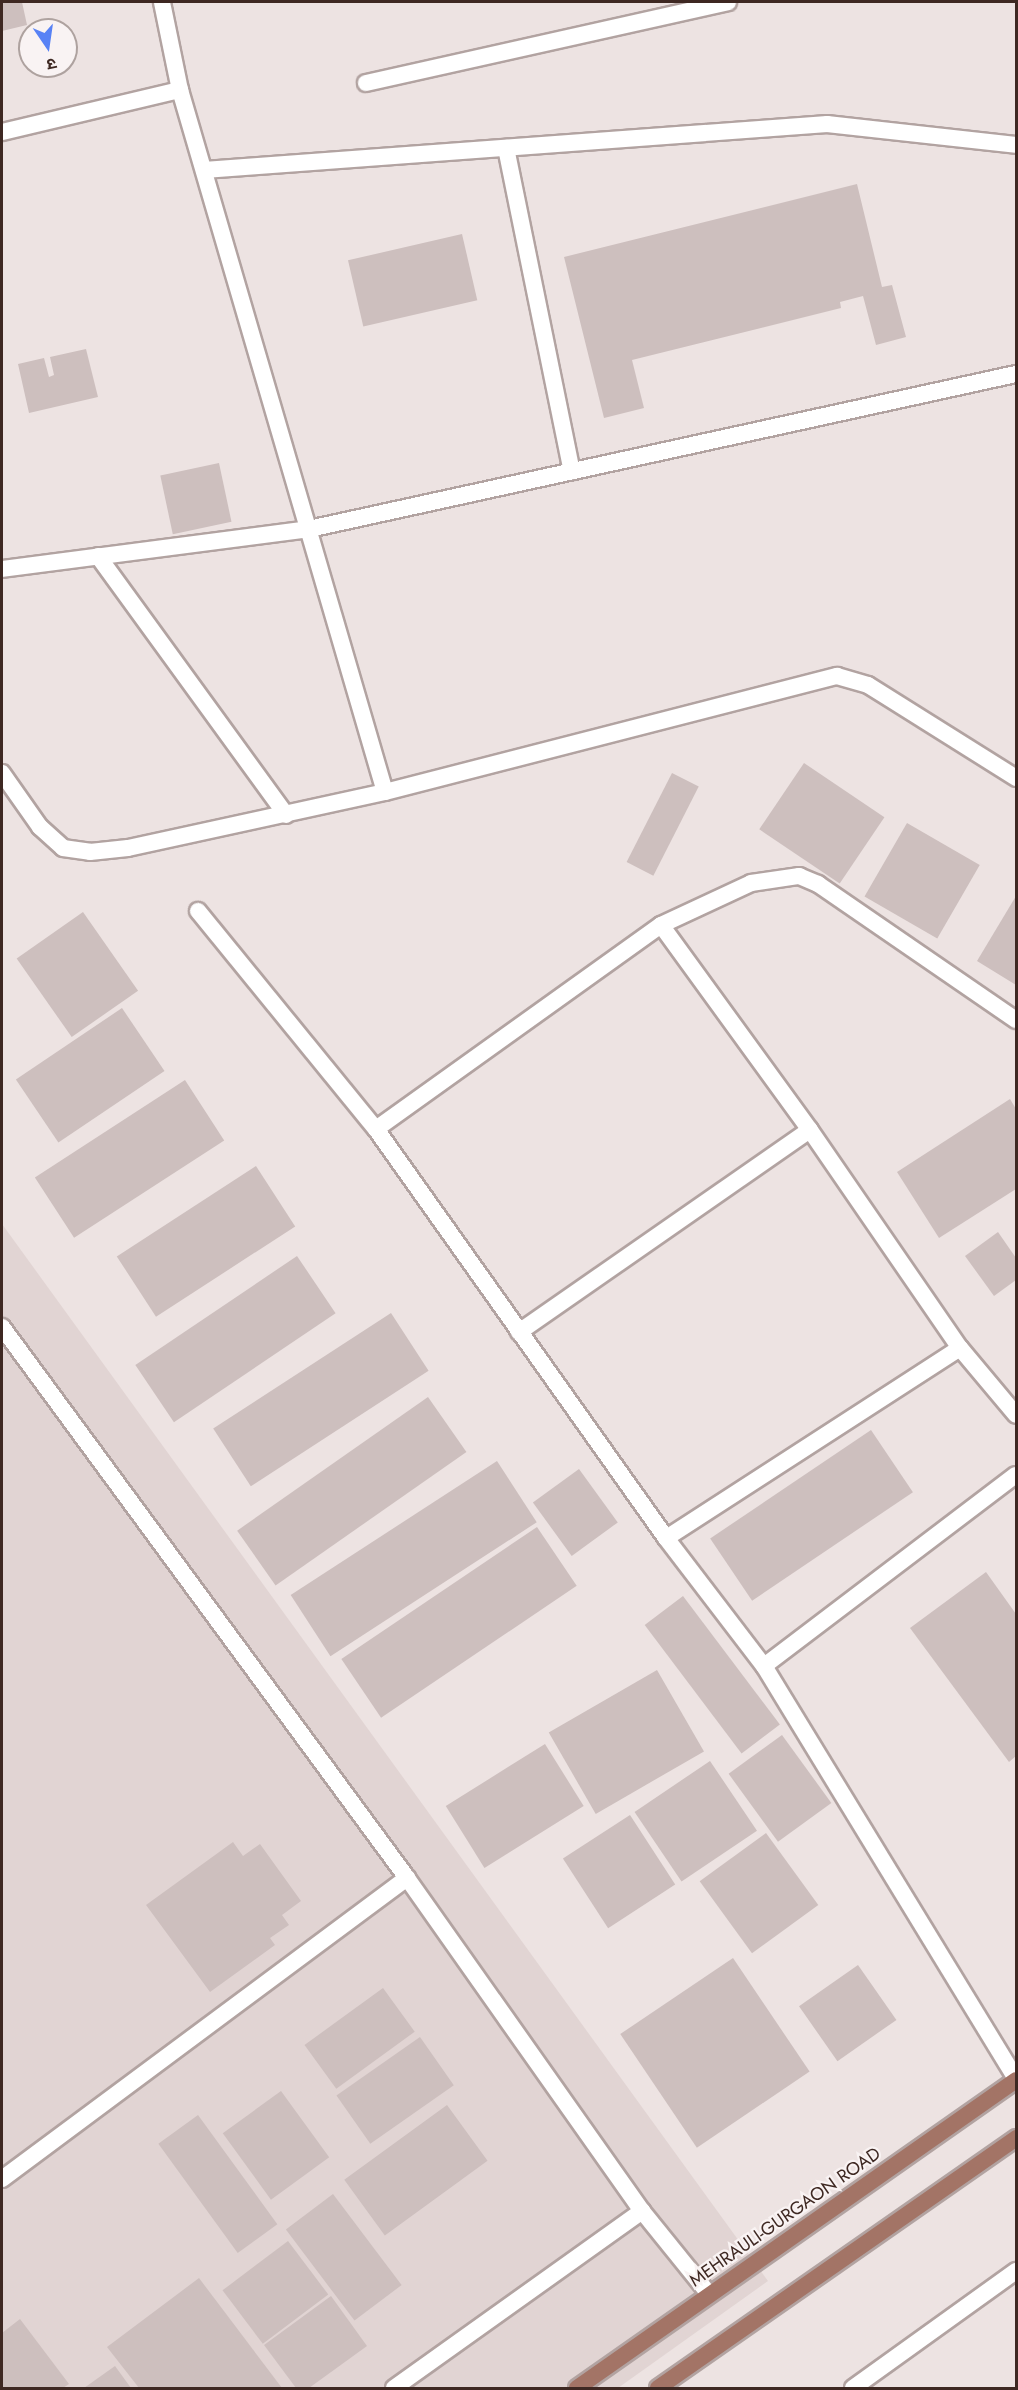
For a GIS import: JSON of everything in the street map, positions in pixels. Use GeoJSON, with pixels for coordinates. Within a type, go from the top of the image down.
{"type":"FeatureCollection","features":[{"type":"Feature","properties":{"kind":"main road","name":"MEHRAULI-GURGAON ROAD"},"geometry":{"type":"LineString","coordinates":[[577,2388],[1017,2079]]}},
{"type":"Feature","properties":{"kind":"main road"},"geometry":{"type":"LineString","coordinates":[[658,2388],[1017,2138]]}},
{"type":"Feature","properties":{"kind":"street"},"geometry":{"type":"LineString","coordinates":[[162,2],[180,90],[385,792]]}},
{"type":"Feature","properties":{"kind":"street"},"geometry":{"type":"LineString","coordinates":[[366,83],[728,2]]}},
{"type":"Feature","properties":{"kind":"street"},"geometry":{"type":"LineString","coordinates":[[2,132],[180,90]]}},
{"type":"Feature","properties":{"kind":"street"},"geometry":{"type":"LineString","coordinates":[[204,170],[827,124],[1017,145]]}},
{"type":"Feature","properties":{"kind":"street"},"geometry":{"type":"LineString","coordinates":[[506,147],[572,471]]}},
{"type":"Feature","properties":{"kind":"street"},"geometry":{"type":"LineString","coordinates":[[2,568],[309,529],[1017,374]]}},
{"type":"Feature","properties":{"kind":"street"},"geometry":{"type":"LineString","coordinates":[[98,556],[286,815]]}},
{"type":"Feature","properties":{"kind":"street"},"geometry":{"type":"LineString","coordinates":[[2,773],[40,827],[63,848],[90,852],[286,815],[385,792],[837,676],[868,685],[1017,778]]}},
{"type":"Feature","properties":{"kind":"street"},"geometry":{"type":"LineString","coordinates":[[376,1129],[661,925],[751,883],[800,876],[818,884],[1017,1020]]}},
{"type":"Feature","properties":{"kind":"street"},"geometry":{"type":"LineString","coordinates":[[198,911],[376,1129],[666,1538],[764,1666],[1017,2079]]}},
{"type":"Feature","properties":{"kind":"street"},"geometry":{"type":"LineString","coordinates":[[661,925],[810,1130],[960,1348],[1017,1415]]}},
{"type":"Feature","properties":{"kind":"street"},"geometry":{"type":"LineString","coordinates":[[519,1332],[810,1130]]}},
{"type":"Feature","properties":{"kind":"street"},"geometry":{"type":"LineString","coordinates":[[2,1327],[407,1878],[642,2211],[709,2294]]}},
{"type":"Feature","properties":{"kind":"street"},"geometry":{"type":"LineString","coordinates":[[666,1538],[960,1348]]}},
{"type":"Feature","properties":{"kind":"street"},"geometry":{"type":"LineString","coordinates":[[764,1666],[1017,1475]]}},
{"type":"Feature","properties":{"kind":"street"},"geometry":{"type":"LineString","coordinates":[[2,2179],[407,1878]]}},
{"type":"Feature","properties":{"kind":"street"},"geometry":{"type":"LineString","coordinates":[[394,2388],[642,2211]]}},
{"type":"Feature","properties":{"kind":"street"},"geometry":{"type":"LineString","coordinates":[[853,2388],[1017,2271]]}},
{"type":"Feature","properties":{"kind":"shaded area"},"geometry":{"type":"Polygon","coordinates":[[[2,1224],[768,2281],[618,2388],[2,2388],[2,1224]]]}},
{"type":"Feature","properties":{"kind":"building"},"geometry":{"type":"Polygon","coordinates":[[[2,2],[22,2],[25,18],[18,18],[18,27],[2,31],[2,2]]]}},
{"type":"Feature","properties":{"kind":"building"},"geometry":{"type":"Polygon","coordinates":[[[857,184],[882,287],[892,285],[906,337],[876,345],[863,296],[840,302],[841,308],[632,360],[644,408],[604,418],[564,257],[857,184]]]}},
{"type":"Feature","properties":{"kind":"building"},"geometry":{"type":"Polygon","coordinates":[[[462,234],[477,300],[363,327],[348,260],[462,234]]]}},
{"type":"Feature","properties":{"kind":"building"},"geometry":{"type":"Polygon","coordinates":[[[86,349],[98,397],[29,413],[18,364],[44,358],[49,377],[54,375],[50,357],[86,349]]]}},
{"type":"Feature","properties":{"kind":"building"},"geometry":{"type":"Polygon","coordinates":[[[219,463],[231,522],[173,534],[160,475],[219,463]]]}},
{"type":"Feature","properties":{"kind":"building"},"geometry":{"type":"Polygon","coordinates":[[[804,763],[884,817],[840,884],[759,829],[804,763]]]}},
{"type":"Feature","properties":{"kind":"building"},"geometry":{"type":"Polygon","coordinates":[[[672,773],[699,787],[653,876],[627,862],[672,773]]]}},
{"type":"Feature","properties":{"kind":"building"},"geometry":{"type":"Polygon","coordinates":[[[907,823],[980,865],[937,939],[864,897],[907,823]]]}},
{"type":"Feature","properties":{"kind":"building"},"geometry":{"type":"Polygon","coordinates":[[[1016,896],[1016,985],[977,961],[1016,896]]]}},
{"type":"Feature","properties":{"kind":"building"},"geometry":{"type":"Polygon","coordinates":[[[83,912],[138,991],[72,1037],[17,958],[83,912]]]}},
{"type":"Feature","properties":{"kind":"building"},"geometry":{"type":"Polygon","coordinates":[[[122,1008],[164,1071],[58,1143],[16,1080],[122,1008]]]}},
{"type":"Feature","properties":{"kind":"building"},"geometry":{"type":"Polygon","coordinates":[[[185,1080],[224,1140],[74,1238],[35,1177],[185,1080]]]}},
{"type":"Feature","properties":{"kind":"building"},"geometry":{"type":"Polygon","coordinates":[[[1010,1099],[1016,1109],[1016,1189],[939,1238],[897,1172],[1010,1099]]]}},
{"type":"Feature","properties":{"kind":"building"},"geometry":{"type":"Polygon","coordinates":[[[256,1166],[295,1226],[156,1317],[117,1256],[256,1166]]]}},
{"type":"Feature","properties":{"kind":"building"},"geometry":{"type":"Polygon","coordinates":[[[998,1232],[1016,1258],[1016,1280],[994,1296],[965,1256],[998,1232]]]}},
{"type":"Feature","properties":{"kind":"building"},"geometry":{"type":"Polygon","coordinates":[[[297,1256],[336,1313],[174,1422],[135,1365],[297,1256]]]}},
{"type":"Feature","properties":{"kind":"building"},"geometry":{"type":"Polygon","coordinates":[[[391,1313],[429,1371],[251,1486],[213,1428],[391,1313]]]}},
{"type":"Feature","properties":{"kind":"building"},"geometry":{"type":"Polygon","coordinates":[[[428,1397],[466,1452],[276,1586],[237,1531],[428,1397]]]}},
{"type":"Feature","properties":{"kind":"building"},"geometry":{"type":"Polygon","coordinates":[[[871,1430],[913,1492],[752,1601],[710,1538],[871,1430]]]}},
{"type":"Feature","properties":{"kind":"building"},"geometry":{"type":"Polygon","coordinates":[[[497,1461],[537,1522],[330,1656],[291,1595],[497,1461]]]}},
{"type":"Feature","properties":{"kind":"building"},"geometry":{"type":"Polygon","coordinates":[[[579,1469],[618,1522],[572,1556],[533,1503],[579,1469]]]}},
{"type":"Feature","properties":{"kind":"building"},"geometry":{"type":"Polygon","coordinates":[[[537,1527],[577,1586],[381,1718],[341,1659],[537,1527]]]}},
{"type":"Feature","properties":{"kind":"building"},"geometry":{"type":"Polygon","coordinates":[[[986,1572],[1016,1614],[1016,1756],[1009,1762],[910,1628],[986,1572]]]}},
{"type":"Feature","properties":{"kind":"building"},"geometry":{"type":"Polygon","coordinates":[[[683,1596],[780,1725],[742,1753],[645,1625],[683,1596]]]}},
{"type":"Feature","properties":{"kind":"building"},"geometry":{"type":"Polygon","coordinates":[[[657,1670],[704,1751],[596,1814],[549,1732],[657,1670]]]}},
{"type":"Feature","properties":{"kind":"building"},"geometry":{"type":"Polygon","coordinates":[[[782,1735],[831,1803],[778,1842],[729,1774],[782,1735]]]}},
{"type":"Feature","properties":{"kind":"building"},"geometry":{"type":"Polygon","coordinates":[[[545,1744],[584,1806],[484,1868],[446,1806],[545,1744]]]}},
{"type":"Feature","properties":{"kind":"building"},"geometry":{"type":"Polygon","coordinates":[[[710,1761],[757,1831],[682,1882],[635,1812],[710,1761]]]}},
{"type":"Feature","properties":{"kind":"building"},"geometry":{"type":"Polygon","coordinates":[[[630,1815],[675,1885],[608,1928],[563,1859],[630,1815]]]}},
{"type":"Feature","properties":{"kind":"building"},"geometry":{"type":"Polygon","coordinates":[[[766,1833],[818,1905],[752,1953],[700,1881],[766,1833]]]}},
{"type":"Feature","properties":{"kind":"building"},"geometry":{"type":"Polygon","coordinates":[[[233,1842],[243,1856],[260,1844],[301,1901],[282,1915],[289,1925],[270,1938],[275,1945],[210,1992],[146,1905],[233,1842]]]}},
{"type":"Feature","properties":{"kind":"building"},"geometry":{"type":"Polygon","coordinates":[[[733,1958],[810,2072],[697,2148],[620,2034],[733,1958]]]}},
{"type":"Feature","properties":{"kind":"building"},"geometry":{"type":"Polygon","coordinates":[[[858,1965],[896,2020],[837,2061],[799,2006],[858,1965]]]}},
{"type":"Feature","properties":{"kind":"building"},"geometry":{"type":"Polygon","coordinates":[[[383,1988],[415,2032],[336,2089],[305,2045],[383,1988]]]}},
{"type":"Feature","properties":{"kind":"building"},"geometry":{"type":"Polygon","coordinates":[[[420,2037],[454,2085],[370,2144],[336,2096],[420,2037]]]}},
{"type":"Feature","properties":{"kind":"building"},"geometry":{"type":"Polygon","coordinates":[[[281,2091],[329,2157],[271,2200],[223,2133],[281,2091]]]}},
{"type":"Feature","properties":{"kind":"building"},"geometry":{"type":"Polygon","coordinates":[[[447,2105],[488,2161],[385,2235],[344,2180],[447,2105]]]}},
{"type":"Feature","properties":{"kind":"building"},"geometry":{"type":"Polygon","coordinates":[[[198,2115],[277,2224],[238,2253],[158,2144],[198,2115]]]}},
{"type":"Feature","properties":{"kind":"building"},"geometry":{"type":"Polygon","coordinates":[[[333,2194],[402,2285],[354,2321],[286,2230],[333,2194]]]}},
{"type":"Feature","properties":{"kind":"building"},"geometry":{"type":"Polygon","coordinates":[[[288,2241],[328,2295],[263,2344],[223,2290],[288,2241]]]}},
{"type":"Feature","properties":{"kind":"building"},"geometry":{"type":"Polygon","coordinates":[[[199,2278],[282,2388],[139,2388],[107,2347],[199,2278]]]}},
{"type":"Feature","properties":{"kind":"building"},"geometry":{"type":"Polygon","coordinates":[[[331,2296],[367,2346],[309,2388],[296,2388],[264,2345],[331,2296]]]}},
{"type":"Feature","properties":{"kind":"building"},"geometry":{"type":"Polygon","coordinates":[[[20,2319],[69,2384],[63,2388],[2,2388],[2,2333],[20,2319]]]}},
{"type":"Feature","properties":{"kind":"building"},"geometry":{"type":"Polygon","coordinates":[[[115,2366],[131,2388],[84,2388],[115,2366]]]}}]}
